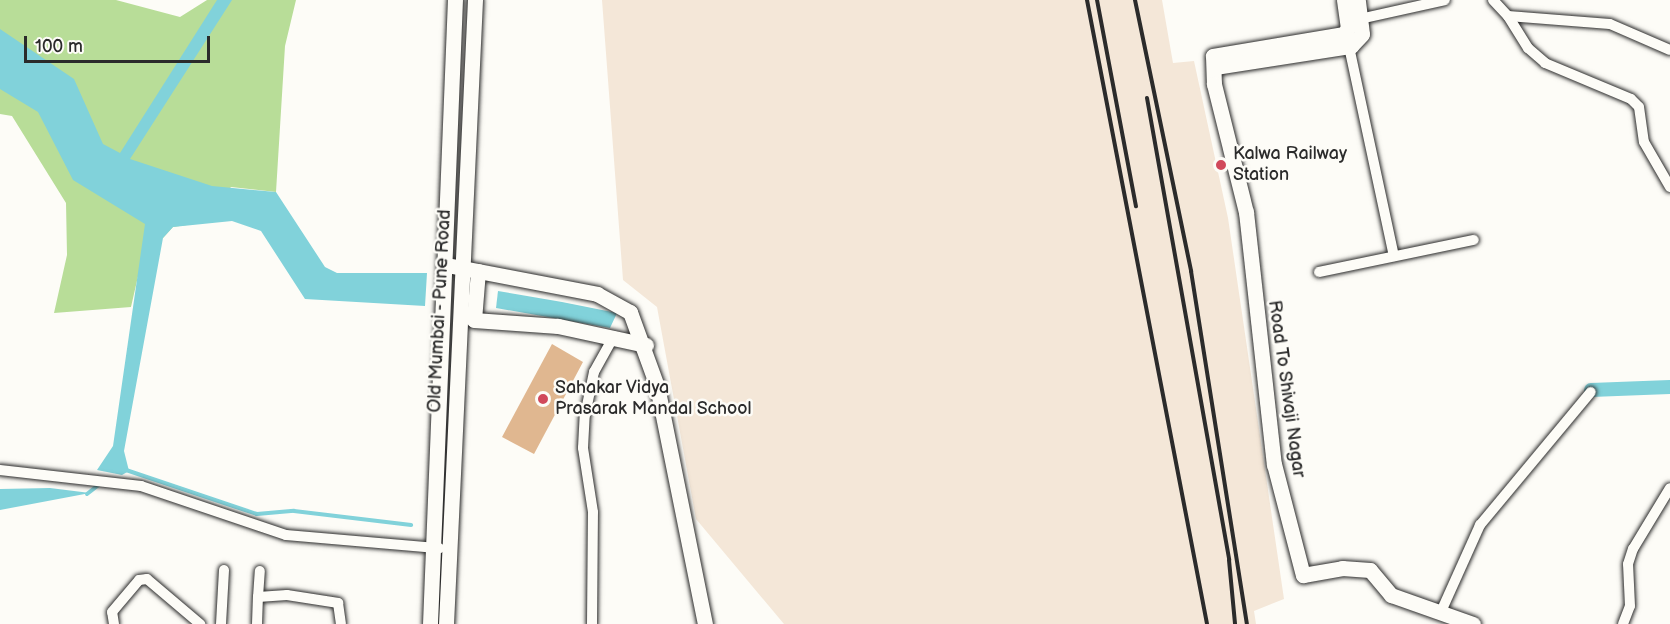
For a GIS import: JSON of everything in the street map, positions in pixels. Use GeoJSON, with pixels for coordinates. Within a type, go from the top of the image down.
{"type":"FeatureCollection","features":[{"type":"Feature","properties":{"kind":"street","name":"Old Mumbai - Pune Road"},"geometry":{"type":"LineString","coordinates":[[430,624],[431,548],[455,0]]}},
{"type":"Feature","properties":{"kind":"street","name":"Old Mumbai - Pune Road"},"geometry":{"type":"LineString","coordinates":[[446,624],[475,0]]}},
{"type":"Feature","properties":{"kind":"street"},"geometry":{"type":"LineString","coordinates":[[1344,0],[1394,256]]}},
{"type":"Feature","properties":{"kind":"street"},"geometry":{"type":"LineString","coordinates":[[1351,30],[1358,0]]}},
{"type":"Feature","properties":{"kind":"street"},"geometry":{"type":"LineString","coordinates":[[1351,30],[1445,0]]}},
{"type":"Feature","properties":{"kind":"street"},"geometry":{"type":"LineString","coordinates":[[1493,0],[1508,16],[1528,48],[1545,63],[1631,99],[1639,107],[1644,142],[1670,187]]}},
{"type":"Feature","properties":{"kind":"street"},"geometry":{"type":"LineString","coordinates":[[1508,16],[1610,24],[1670,50]]}},
{"type":"Feature","properties":{"kind":"street","name":"Road To Shivaji Nagar"},"geometry":{"type":"LineString","coordinates":[[1351,30],[1214,62],[1214,84],[1246,212],[1266,413],[1296,561],[1303,575],[1342,568],[1370,570],[1391,596],[1473,624]]}},
{"type":"Feature","properties":{"kind":"street"},"geometry":{"type":"LineString","coordinates":[[1319,272],[1474,240]]}},
{"type":"Feature","properties":{"kind":"street"},"geometry":{"type":"LineString","coordinates":[[444,266],[461,267],[612,300],[630,312],[646,345],[705,624]]}},
{"type":"Feature","properties":{"kind":"street"},"geometry":{"type":"LineString","coordinates":[[459,336],[474,320],[478,272]]}},
{"type":"Feature","properties":{"kind":"street"},"geometry":{"type":"LineString","coordinates":[[474,320],[614,336],[646,345]]}},
{"type":"Feature","properties":{"kind":"street"},"geometry":{"type":"LineString","coordinates":[[592,624],[594,512],[583,448],[585,416],[594,372],[614,336]]}},
{"type":"Feature","properties":{"kind":"street"},"geometry":{"type":"LineString","coordinates":[[1440,614],[1480,525],[1591,392]]}},
{"type":"Feature","properties":{"kind":"street"},"geometry":{"type":"LineString","coordinates":[[0,470],[68,474],[159,490],[286,535],[448,549]]}},
{"type":"Feature","properties":{"kind":"street"},"geometry":{"type":"LineString","coordinates":[[1623,624],[1629,606],[1628,564],[1633,549],[1670,488]]}},
{"type":"Feature","properties":{"kind":"street"},"geometry":{"type":"LineString","coordinates":[[220,624],[224,570]]}},
{"type":"Feature","properties":{"kind":"street"},"geometry":{"type":"LineString","coordinates":[[257,624],[260,571]]}},
{"type":"Feature","properties":{"kind":"street"},"geometry":{"type":"LineString","coordinates":[[114,624],[112,612],[139,580],[147,579],[200,624]]}},
{"type":"Feature","properties":{"kind":"street"},"geometry":{"type":"LineString","coordinates":[[258,597],[338,603],[341,624]]}},
{"type":"Feature","properties":{"kind":"shaded area"},"geometry":{"type":"Polygon","coordinates":[[[602,0],[1162,0],[1173,63],[1194,61],[1228,218],[1284,599],[1254,611],[1256,624],[784,624],[696,519],[657,307],[623,280],[602,0]]]}},
{"type":"Feature","properties":{"kind":"green space"},"geometry":{"type":"Polygon","coordinates":[[[0,0],[116,0],[180,17],[207,0],[296,0],[285,46],[276,192],[231,187],[201,223],[173,227],[163,238],[147,237],[131,307],[54,313],[67,255],[66,203],[12,116],[0,114],[0,0]]]}},
{"type":"Feature","properties":{"kind":"water"},"geometry":{"type":"Polygon","coordinates":[[[217,0],[232,0],[130,159],[212,186],[276,192],[325,267],[337,273],[427,273],[425,306],[305,299],[261,231],[232,221],[173,227],[163,238],[124,451],[129,471],[122,475],[97,470],[113,446],[145,224],[73,180],[38,112],[0,89],[0,29],[74,79],[103,144],[120,153],[217,0]]]}},
{"type":"Feature","properties":{"kind":"water"},"geometry":{"type":"Polygon","coordinates":[[[498,291],[617,313],[610,328],[496,308],[498,291]]]}},
{"type":"Feature","properties":{"kind":"water"},"geometry":{"type":"Polygon","coordinates":[[[50,488],[90,493],[0,510],[0,489],[50,488]]]}},
{"type":"Feature","properties":{"kind":"building","name":"Sahakar Vidya Prasarak Mandal School"},"geometry":{"type":"Polygon","coordinates":[[[552,344],[583,362],[534,454],[502,437],[552,344]]]}},
{"type":"Feature","properties":{"kind":"waterway"},"geometry":{"type":"LineString","coordinates":[[1591,390],[1670,387]]}},
{"type":"Feature","properties":{"kind":"waterway"},"geometry":{"type":"LineString","coordinates":[[126,470],[257,514],[294,511],[411,525]]}},
{"type":"Feature","properties":{"kind":"waterway"},"geometry":{"type":"LineString","coordinates":[[87,494],[100,484]]}},
{"type":"Feature","properties":{"kind":"railway"},"geometry":{"type":"LineString","coordinates":[[1087,0],[1207,624]]}},
{"type":"Feature","properties":{"kind":"railway"},"geometry":{"type":"LineString","coordinates":[[1097,0],[1136,206]]}},
{"type":"Feature","properties":{"kind":"railway"},"geometry":{"type":"LineString","coordinates":[[1135,0],[1191,271],[1247,624]]}},
{"type":"Feature","properties":{"kind":"railway"},"geometry":{"type":"LineString","coordinates":[[1147,98],[1229,560],[1235,624]]}},
{"type":"Feature","properties":{"kind":"place","name":"Kalwa Railway Station"},"geometry":{"type":"Point","coordinates":[1221,165]}},
{"type":"Feature","properties":{"kind":"place","name":"Sahakar Vidya Prasarak Mandal School"},"geometry":{"type":"Point","coordinates":[543,399]}}]}
